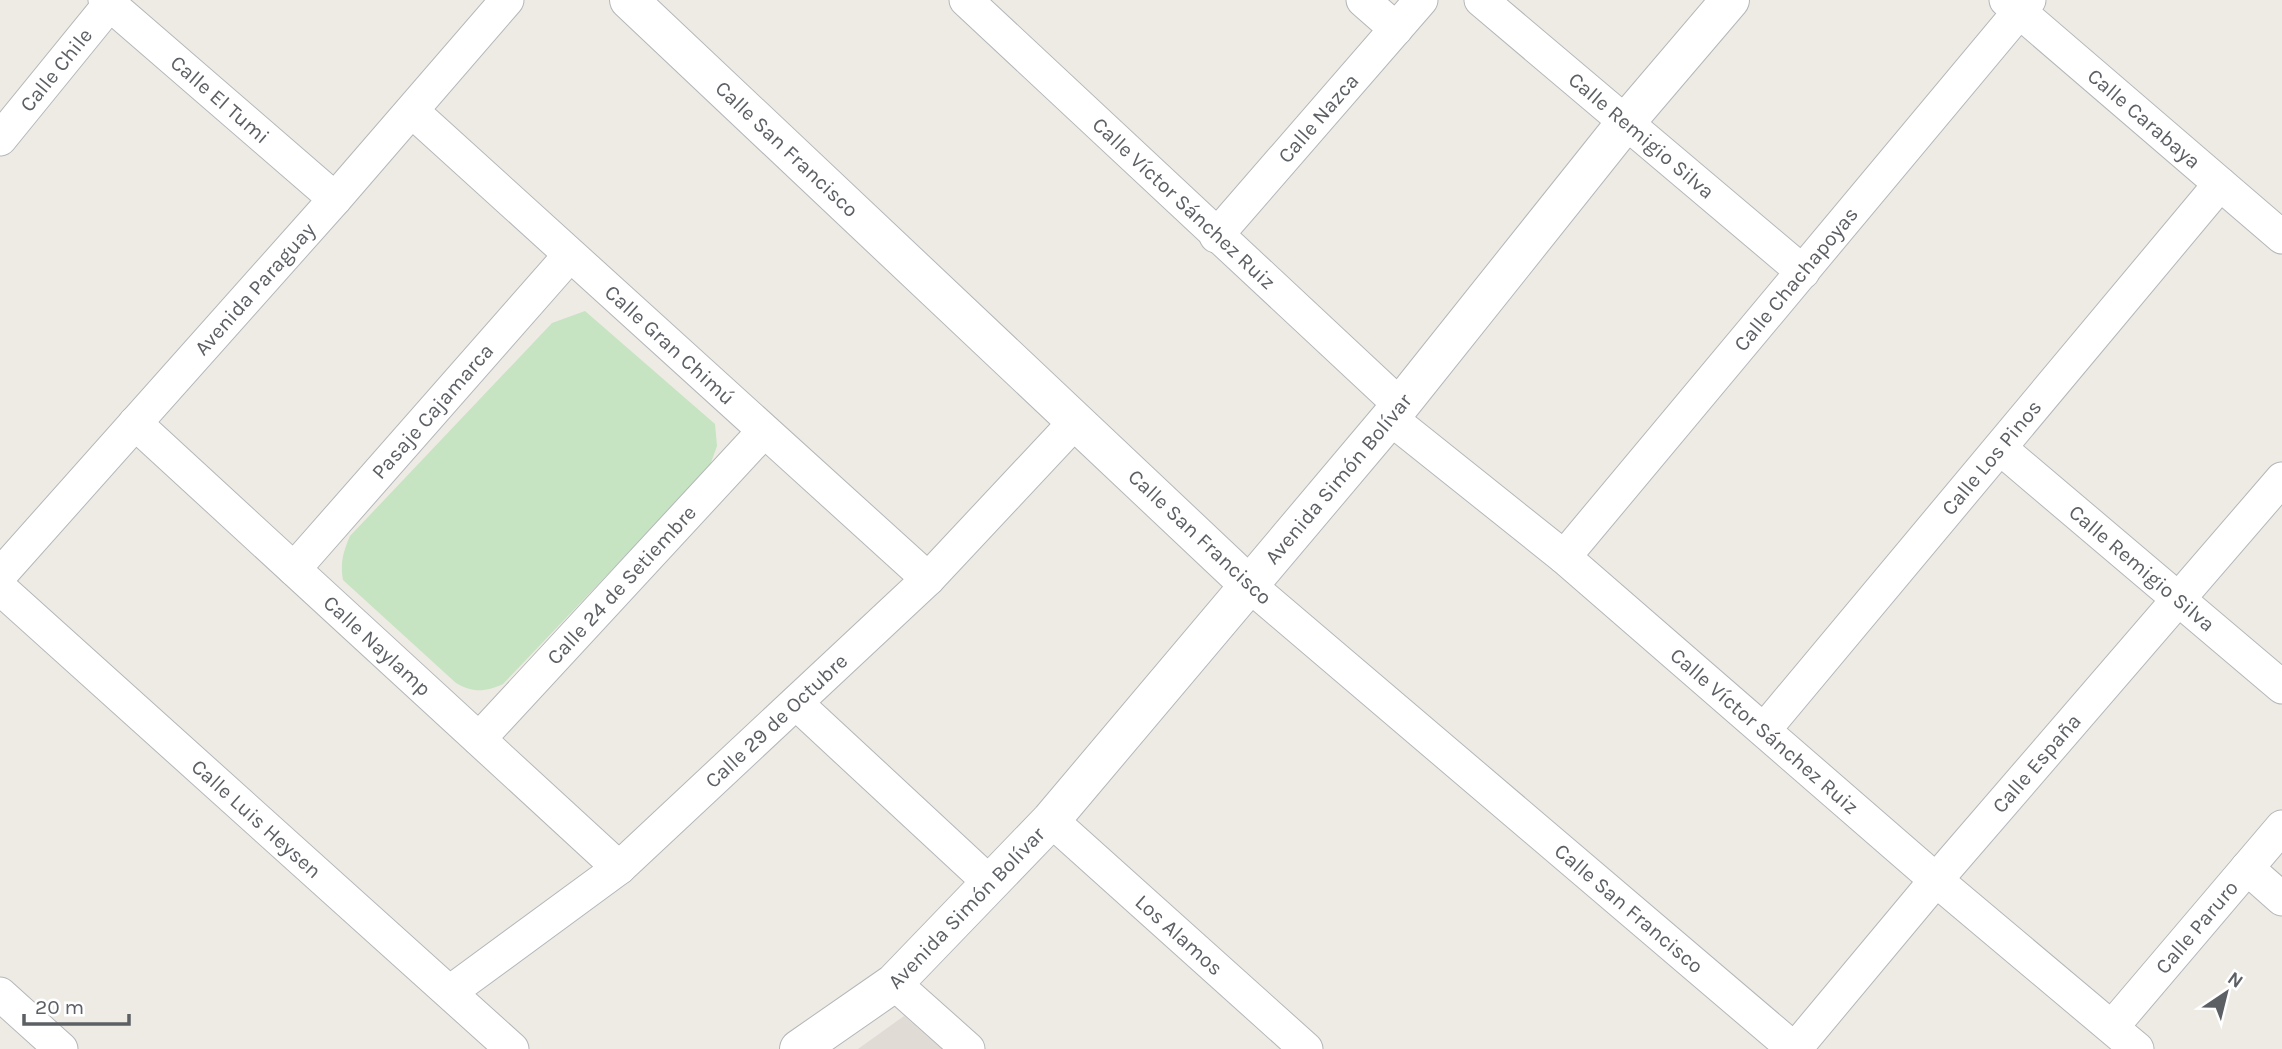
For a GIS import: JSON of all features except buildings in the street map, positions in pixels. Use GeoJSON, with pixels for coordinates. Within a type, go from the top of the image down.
{"type":"FeatureCollection","features":[{"type":"Feature","properties":{"kind":"street","name":"Avenida Paraguay"},"geometry":{"type":"LineString","coordinates":[[0,575],[335,200],[507,0]]}},
{"type":"Feature","properties":{"kind":"street","name":"Calle San Francisco"},"geometry":{"type":"LineString","coordinates":[[629,0],[1249,585],[1794,1049]]}},
{"type":"Feature","properties":{"kind":"street","name":"Calle Víctor Sánchez Ruiz"},"geometry":{"type":"LineString","coordinates":[[966,0],[1216,236],[1395,412],[1936,880],[2137,1049]]}},
{"type":"Feature","properties":{"kind":"street"},"geometry":{"type":"LineString","coordinates":[[1363,0],[1396,29]]}},
{"type":"Feature","properties":{"kind":"street","name":"Calle Nazca"},"geometry":{"type":"LineString","coordinates":[[1216,236],[1421,0]]}},
{"type":"Feature","properties":{"kind":"street","name":"Calle Remigio Silva"},"geometry":{"type":"LineString","coordinates":[[1480,0],[1803,272]]}},
{"type":"Feature","properties":{"kind":"street","name":"Avenida Simón Bolívar"},"geometry":{"type":"LineString","coordinates":[[799,1049],[894,983],[1051,820],[1395,412],[1626,122],[1730,0]]}},
{"type":"Feature","properties":{"kind":"street","name":"Calle Chile"},"geometry":{"type":"LineString","coordinates":[[0,139],[109,1]]}},
{"type":"Feature","properties":{"kind":"street","name":"Calle El Tumi"},"geometry":{"type":"LineString","coordinates":[[109,1],[335,200]]}},
{"type":"Feature","properties":{"kind":"street","name":"Calle Carabaya"},"geometry":{"type":"LineString","coordinates":[[2019,4],[2282,237]]}},
{"type":"Feature","properties":{"kind":"street","name":"Calle Chachapoyas"},"geometry":{"type":"LineString","coordinates":[[1564,557],[1803,272],[2019,4]]}},
{"type":"Feature","properties":{"kind":"street","name":"Calle Gran Chimú"},"geometry":{"type":"LineString","coordinates":[[412,111],[928,579]]}},
{"type":"Feature","properties":{"kind":"street","name":"Calle Los Pinos"},"geometry":{"type":"LineString","coordinates":[[1764,730],[2220,184]]}},
{"type":"Feature","properties":{"kind":"street","name":"Pasaje Cajamarca"},"geometry":{"type":"LineString","coordinates":[[293,569],[570,255]]}},
{"type":"Feature","properties":{"kind":"street","name":"Calle 29 de Octubre"},"geometry":{"type":"LineString","coordinates":[[450,992],[619,868],[928,579],[1076,421]]}},
{"type":"Feature","properties":{"kind":"street","name":"Calle Naylamp"},"geometry":{"type":"LineString","coordinates":[[135,423],[619,868]]}},
{"type":"Feature","properties":{"kind":"street","name":"Calle 24 de Setiembre"},"geometry":{"type":"LineString","coordinates":[[479,739],[764,430]]}},
{"type":"Feature","properties":{"kind":"street","name":"Calle Remigio Silva"},"geometry":{"type":"LineString","coordinates":[[2000,448],[2282,687]]}},
{"type":"Feature","properties":{"kind":"street","name":"Calle España"},"geometry":{"type":"LineString","coordinates":[[1794,1049],[2282,479]]}},
{"type":"Feature","properties":{"kind":"street","name":"Calle Luis Heysen"},"geometry":{"type":"LineString","coordinates":[[0,588],[512,1049]]}},
{"type":"Feature","properties":{"kind":"street"},"geometry":{"type":"LineString","coordinates":[[796,703],[990,883]]}},
{"type":"Feature","properties":{"kind":"street","name":"Los Alamos"},"geometry":{"type":"LineString","coordinates":[[1051,820],[1306,1049]]}},
{"type":"Feature","properties":{"kind":"street","name":"Calle Paruro"},"geometry":{"type":"LineString","coordinates":[[2112,1027],[2282,827]]}},
{"type":"Feature","properties":{"kind":"street"},"geometry":{"type":"LineString","coordinates":[[2247,868],[2282,899]]}},
{"type":"Feature","properties":{"kind":"street"},"geometry":{"type":"LineString","coordinates":[[894,983],[968,1049]]}},
{"type":"Feature","properties":{"kind":"street"},"geometry":{"type":"LineString","coordinates":[[0,995],[61,1049]]}},
{"type":"Feature","properties":{"kind":"shaded area"},"geometry":{"type":"Polygon","coordinates":[[[904,1016],[942,1049],[858,1049],[904,1016]]]}},
{"type":"Feature","properties":{"kind":"green space"},"geometry":{"type":"Polygon","coordinates":[[[585,311],[715,424],[717,446],[709,468],[503,684],[490,689],[474,690],[456,683],[343,580],[342,563],[346,547],[350,536],[552,323],[585,311]]]}}]}
